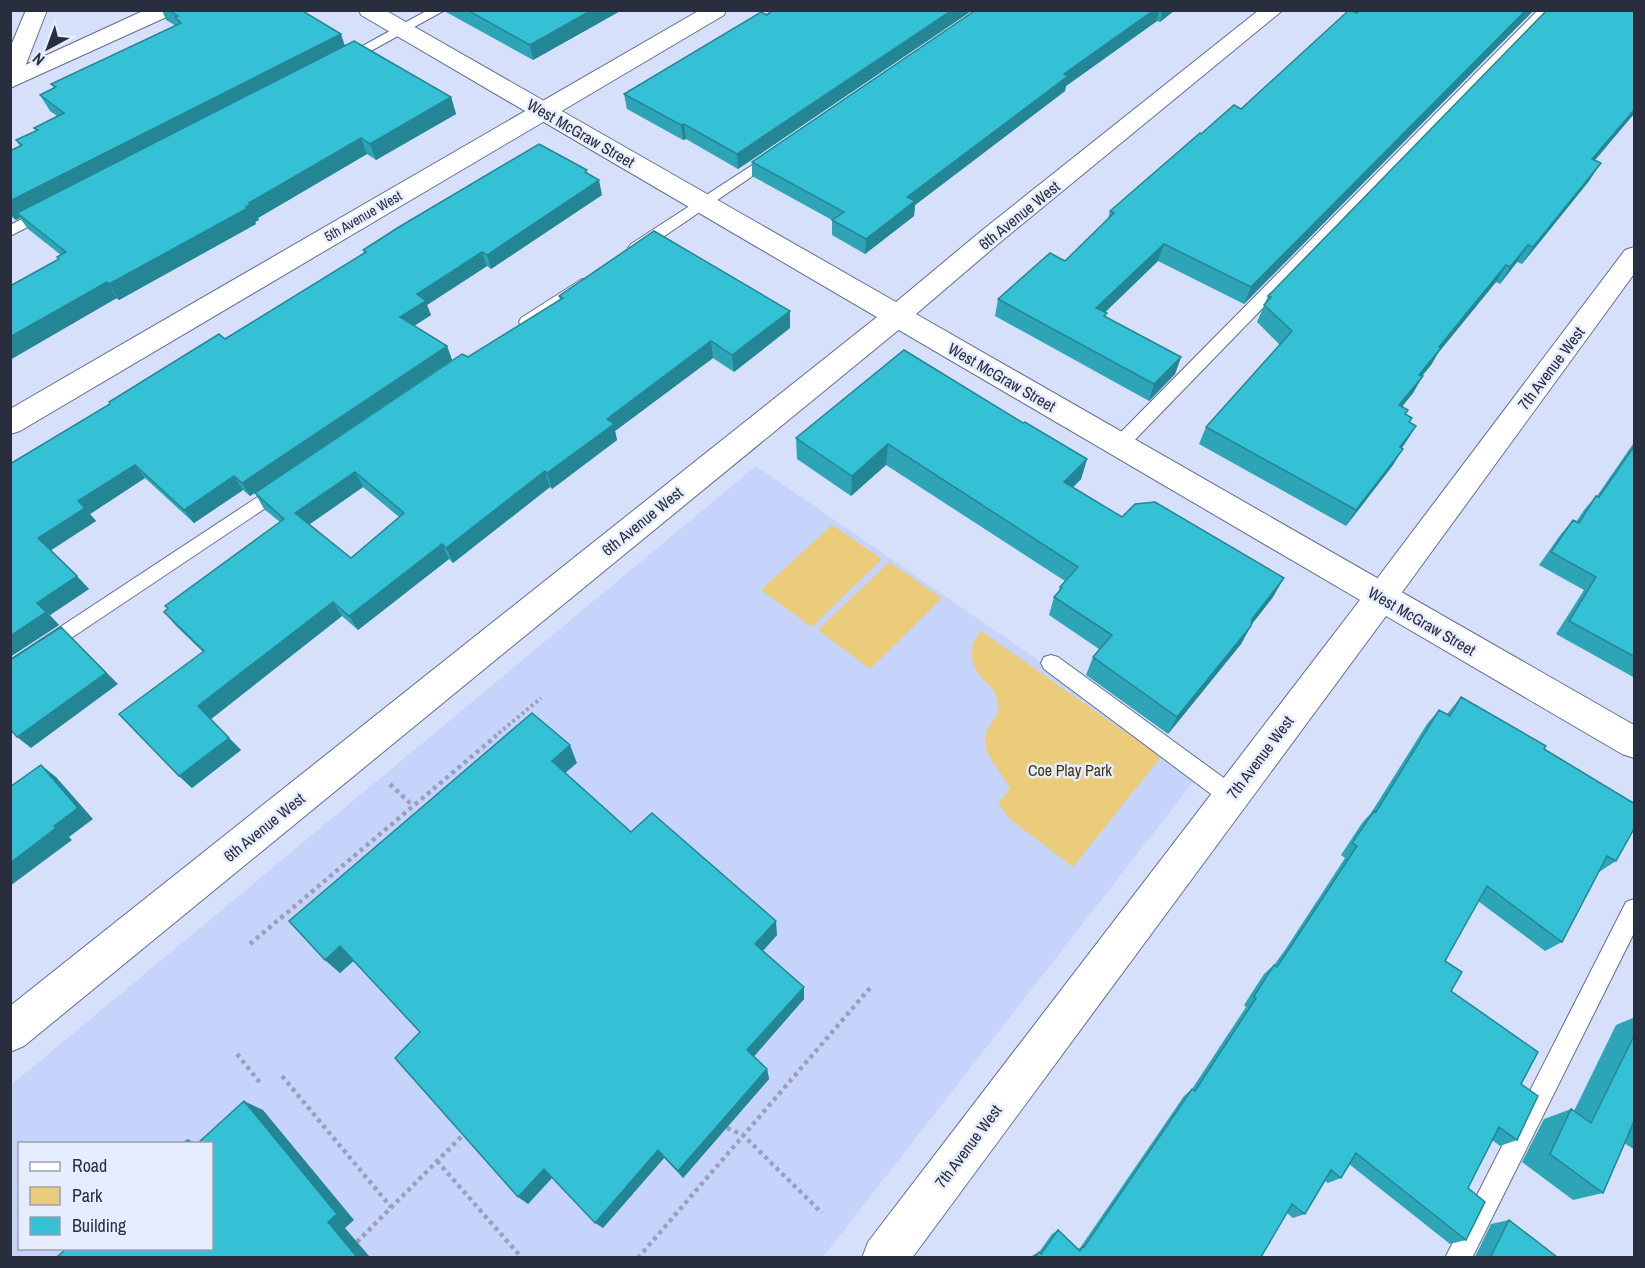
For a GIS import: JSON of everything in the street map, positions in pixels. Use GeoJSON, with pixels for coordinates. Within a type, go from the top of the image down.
{"type":"FeatureCollection","features":[{"type":"Feature","properties":{"kind":"street"},"geometry":{"type":"LineString","coordinates":[[10,79],[37,10]]}},
{"type":"Feature","properties":{"kind":"street"},"geometry":{"type":"LineString","coordinates":[[10,79],[163,10]]}},
{"type":"Feature","properties":{"kind":"street","name":"West McGraw Street"},"geometry":{"type":"LineString","coordinates":[[369,10],[1635,743]]}},
{"type":"Feature","properties":{"kind":"street","name":"5th Avenue West"},"geometry":{"type":"LineString","coordinates":[[10,423],[716,10]]}},
{"type":"Feature","properties":{"kind":"street","name":"6th Avenue West"},"geometry":{"type":"LineString","coordinates":[[10,1032],[1273,10]]}},
{"type":"Feature","properties":{"kind":"street","name":"7th Avenue West"},"geometry":{"type":"LineString","coordinates":[[884,1257],[1635,256]]}},
{"type":"Feature","properties":{"kind":"lane"},"geometry":{"type":"LineString","coordinates":[[328,68],[439,10]]}},
{"type":"Feature","properties":{"kind":"lane"},"geometry":{"type":"LineString","coordinates":[[1119,445],[1546,10]]}},
{"type":"Feature","properties":{"kind":"lane"},"geometry":{"type":"LineString","coordinates":[[620,259],[788,145]]}},
{"type":"Feature","properties":{"kind":"lane"},"geometry":{"type":"LineString","coordinates":[[10,231],[63,203]]}},
{"type":"Feature","properties":{"kind":"lane"},"geometry":{"type":"LineString","coordinates":[[512,332],[601,272]]}},
{"type":"Feature","properties":{"kind":"lane"},"geometry":{"type":"LineString","coordinates":[[10,671],[296,478]]}},
{"type":"Feature","properties":{"kind":"lane"},"geometry":{"type":"LineString","coordinates":[[1051,663],[1231,796]]}},
{"type":"Feature","properties":{"kind":"lane"},"geometry":{"type":"LineString","coordinates":[[1458,1257],[1635,910]]}},
{"type":"Feature","properties":{"kind":"path"},"geometry":{"type":"LineString","coordinates":[[250,944],[541,698]]}},
{"type":"Feature","properties":{"kind":"path"},"geometry":{"type":"LineString","coordinates":[[390,784],[413,806]]}},
{"type":"Feature","properties":{"kind":"path"},"geometry":{"type":"LineString","coordinates":[[638,1257],[870,988]]}},
{"type":"Feature","properties":{"kind":"path"},"geometry":{"type":"LineString","coordinates":[[237,1054],[261,1084]]}},
{"type":"Feature","properties":{"kind":"path"},"geometry":{"type":"LineString","coordinates":[[282,1076],[391,1207]]}},
{"type":"Feature","properties":{"kind":"path"},"geometry":{"type":"LineString","coordinates":[[727,1128],[743,1135],[822,1214]]}},
{"type":"Feature","properties":{"kind":"path"},"geometry":{"type":"LineString","coordinates":[[357,1242],[466,1132]]}},
{"type":"Feature","properties":{"kind":"path"},"geometry":{"type":"LineString","coordinates":[[437,1161],[522,1257]]}},
{"type":"Feature","properties":{"kind":"shaded area"},"geometry":{"type":"Polygon","coordinates":[[[756,466],[1201,772],[823,1257],[11,1258],[11,1085],[756,466]]]}},
{"type":"Feature","properties":{"kind":"green space"},"geometry":{"type":"Polygon","coordinates":[[[832,525],[882,559],[812,627],[761,590],[832,525]]]}},
{"type":"Feature","properties":{"kind":"green space"},"geometry":{"type":"Polygon","coordinates":[[[889,562],[942,598],[870,669],[818,630],[889,562]]]}},
{"type":"Feature","properties":{"kind":"green space","name":"Coe Play Park"},"geometry":{"type":"Polygon","coordinates":[[[981,631],[1161,757],[1073,867],[1011,820],[998,803],[1010,789],[992,761],[985,745],[986,736],[998,714],[998,708],[994,691],[981,677],[972,660],[972,648],[981,631]]]}},
{"type":"Feature","properties":{"kind":"building"},"geometry":{"type":"Polygon","coordinates":[[[169,10],[301,10],[341,34],[10,201],[10,151],[22,145],[16,140],[38,130],[34,128],[64,113],[40,95],[56,87],[51,84],[181,23],[175,17],[178,16],[169,10]]]}},
{"type":"Feature","properties":{"kind":"building"},"geometry":{"type":"Polygon","coordinates":[[[467,10],[592,10],[530,45],[467,10]]]}},
{"type":"Feature","properties":{"kind":"building"},"geometry":{"type":"Polygon","coordinates":[[[773,10],[952,10],[737,154],[624,94],[761,12],[767,15],[773,10]]]}},
{"type":"Feature","properties":{"kind":"building"},"geometry":{"type":"Polygon","coordinates":[[[976,10],[1154,10],[1064,74],[1068,76],[907,197],[915,201],[866,239],[832,220],[844,212],[752,162],[976,10]]]}},
{"type":"Feature","properties":{"kind":"building"},"geometry":{"type":"Polygon","coordinates":[[[1349,10],[1357,13],[1359,10],[1526,10],[1251,287],[1164,244],[1096,308],[1107,313],[1104,316],[1181,357],[1154,384],[998,299],[1050,253],[1065,261],[1114,213],[1110,211],[1234,105],[1241,109],[1349,10]]]}},
{"type":"Feature","properties":{"kind":"building"},"geometry":{"type":"Polygon","coordinates":[[[1547,10],[1635,10],[1635,109],[1592,159],[1601,163],[1533,247],[1528,245],[1510,267],[1506,265],[1419,375],[1423,376],[1399,405],[1408,410],[1405,414],[1412,418],[1409,422],[1416,426],[1400,447],[1403,449],[1356,510],[1206,427],[1292,331],[1264,305],[1271,297],[1268,296],[1547,10]]]}},
{"type":"Feature","properties":{"kind":"building"},"geometry":{"type":"Polygon","coordinates":[[[354,41],[451,97],[370,144],[361,138],[249,203],[251,204],[246,207],[248,208],[109,284],[107,282],[10,337],[10,286],[59,259],[57,257],[66,252],[17,213],[354,41]]]}},
{"type":"Feature","properties":{"kind":"building"},"geometry":{"type":"Polygon","coordinates":[[[539,144],[587,170],[585,172],[599,180],[487,255],[482,252],[417,294],[426,301],[400,317],[447,346],[242,483],[234,476],[184,510],[135,465],[78,501],[85,508],[38,538],[77,576],[37,603],[46,612],[10,636],[10,464],[110,404],[109,402],[219,334],[225,339],[366,252],[363,250],[399,227],[539,144]]]}},
{"type":"Feature","properties":{"kind":"building"},"geometry":{"type":"Polygon","coordinates":[[[654,231],[790,311],[732,355],[711,341],[607,419],[614,424],[547,473],[545,471],[446,548],[442,544],[349,616],[333,602],[198,706],[229,738],[179,776],[119,714],[204,651],[164,612],[168,608],[165,606],[284,519],[255,493],[462,354],[468,357],[563,298],[559,296],[654,231]],[[355,472],[295,513],[351,558],[404,513],[355,472]]]}},
{"type":"Feature","properties":{"kind":"building"},"geometry":{"type":"Polygon","coordinates":[[[904,350],[1023,423],[1025,422],[1087,459],[1064,482],[1122,517],[1135,504],[1155,502],[1284,578],[1252,619],[1251,626],[1177,717],[1093,657],[1112,635],[1054,597],[1078,567],[888,444],[852,476],[796,438],[904,350]]]}},
{"type":"Feature","properties":{"kind":"building"},"geometry":{"type":"Polygon","coordinates":[[[1635,445],[1635,657],[1569,621],[1596,577],[1551,552],[1573,520],[1579,523],[1596,496],[1599,497],[1635,445]]]}},
{"type":"Feature","properties":{"kind":"building"},"geometry":{"type":"Polygon","coordinates":[[[61,627],[106,673],[17,737],[10,729],[10,660],[61,627]]]}},
{"type":"Feature","properties":{"kind":"building"},"geometry":{"type":"Polygon","coordinates":[[[1461,697],[1546,746],[1544,749],[1635,804],[1635,827],[1616,861],[1607,856],[1562,942],[1487,886],[1445,961],[1462,972],[1451,991],[1538,1052],[1521,1084],[1538,1096],[1517,1140],[1499,1127],[1468,1188],[1485,1202],[1466,1240],[1356,1153],[1341,1178],[1331,1170],[1305,1214],[1292,1204],[1261,1257],[1035,1257],[1039,1252],[1041,1254],[1058,1230],[1080,1251],[1084,1247],[1192,1089],[1195,1091],[1256,998],[1254,996],[1274,965],[1277,967],[1295,940],[1357,846],[1352,843],[1374,811],[1376,812],[1439,710],[1450,716],[1461,697]]]}},
{"type":"Feature","properties":{"kind":"building"},"geometry":{"type":"Polygon","coordinates":[[[532,713],[570,745],[552,761],[631,832],[652,813],[776,921],[755,944],[804,987],[747,1050],[767,1069],[678,1171],[658,1150],[595,1223],[544,1169],[518,1197],[395,1058],[420,1032],[340,946],[325,960],[289,921],[532,713]]]}},
{"type":"Feature","properties":{"kind":"building"},"geometry":{"type":"Polygon","coordinates":[[[41,765],[78,808],[10,863],[10,787],[41,765]]]}},
{"type":"Feature","properties":{"kind":"building"},"geometry":{"type":"Polygon","coordinates":[[[1635,1034],[1635,1119],[1603,1193],[1550,1154],[1571,1109],[1591,1123],[1635,1034]]]}},
{"type":"Feature","properties":{"kind":"building"},"geometry":{"type":"Polygon","coordinates":[[[244,1101],[337,1214],[328,1222],[357,1257],[57,1257],[65,1250],[213,1250],[213,1142],[199,1142],[244,1101]]]}},
{"type":"Feature","properties":{"kind":"building"},"geometry":{"type":"Polygon","coordinates":[[[1509,1220],[1557,1257],[1487,1257],[1491,1256],[1509,1220]]]}}]}
